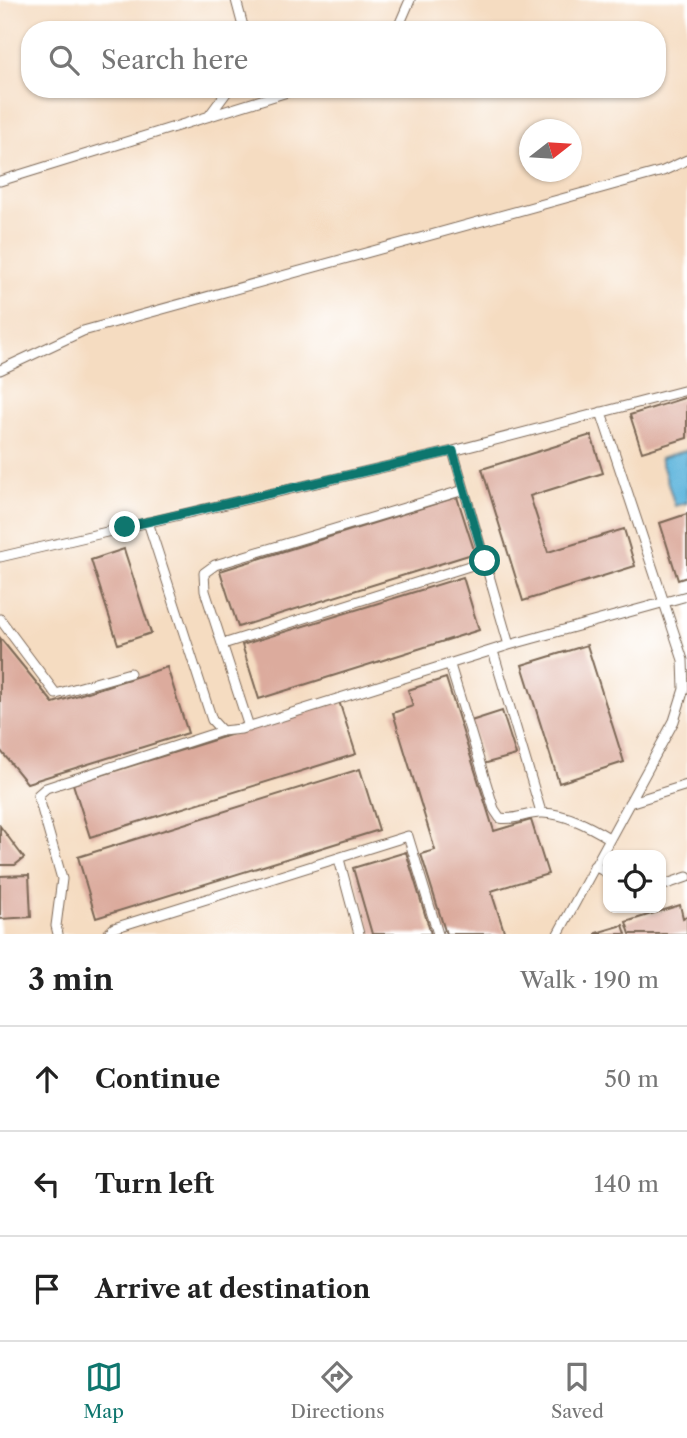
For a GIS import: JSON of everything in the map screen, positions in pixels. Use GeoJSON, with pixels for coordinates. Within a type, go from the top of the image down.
{"type":"FeatureCollection","features":[{"type":"Feature","properties":{"kind":"lane"},"geometry":{"type":"LineString","coordinates":[[236,0],[242,21]]}},
{"type":"Feature","properties":{"kind":"lane"},"geometry":{"type":"LineString","coordinates":[[401,21],[410,0]]}},
{"type":"Feature","properties":{"kind":"lane"},"geometry":{"type":"LineString","coordinates":[[209,116],[222,98]]}},
{"type":"Feature","properties":{"kind":"lane"},"geometry":{"type":"LineString","coordinates":[[0,181],[268,98]]}},
{"type":"Feature","properties":{"kind":"lane"},"geometry":{"type":"LineString","coordinates":[[0,370],[83,331],[663,171],[687,160]]}},
{"type":"Feature","properties":{"kind":"lane"},"geometry":{"type":"LineString","coordinates":[[0,557],[453,451],[687,390]]}},
{"type":"Feature","properties":{"kind":"lane"},"geometry":{"type":"LineString","coordinates":[[558,934],[674,721],[684,689],[683,660],[601,412]]}},
{"type":"Feature","properties":{"kind":"lane"},"geometry":{"type":"LineString","coordinates":[[453,451],[509,645]]}},
{"type":"Feature","properties":{"kind":"lane"},"geometry":{"type":"LineString","coordinates":[[249,727],[205,591],[204,573],[215,565],[464,490]]}},
{"type":"Feature","properties":{"kind":"lane"},"geometry":{"type":"LineString","coordinates":[[148,522],[212,720],[222,732]]}},
{"type":"Feature","properties":{"kind":"lane"},"geometry":{"type":"LineString","coordinates":[[223,644],[485,561]]}},
{"type":"Feature","properties":{"kind":"lane"},"geometry":{"type":"LineString","coordinates":[[58,934],[56,926],[62,879],[38,795],[46,788],[509,645],[687,596]]}},
{"type":"Feature","properties":{"kind":"lane"},"geometry":{"type":"LineString","coordinates":[[0,619],[56,694],[130,673]]}},
{"type":"Feature","properties":{"kind":"lane"},"geometry":{"type":"LineString","coordinates":[[493,651],[541,812]]}},
{"type":"Feature","properties":{"kind":"lane"},"geometry":{"type":"LineString","coordinates":[[450,665],[494,810],[500,818],[513,820],[541,812],[586,824],[609,838]]}},
{"type":"Feature","properties":{"kind":"lane"},"geometry":{"type":"LineString","coordinates":[[629,803],[687,785]]}},
{"type":"Feature","properties":{"kind":"lane"},"geometry":{"type":"LineString","coordinates":[[108,934],[114,928],[408,836],[438,934]]}},
{"type":"Feature","properties":{"kind":"lane"},"geometry":{"type":"LineString","coordinates":[[339,859],[359,934]]}},
{"type":"Feature","properties":{"kind":"lane"},"geometry":{"type":"LineString","coordinates":[[594,866],[603,870]]}},
{"type":"Feature","properties":{"kind":"lane"},"geometry":{"type":"LineString","coordinates":[[666,884],[687,877]]}},
{"type":"Feature","properties":{"kind":"water"},"geometry":{"type":"Polygon","coordinates":[[[687,450],[687,503],[675,506],[660,458],[687,450]]]}},
{"type":"Feature","properties":{"kind":"building"},"geometry":{"type":"Polygon","coordinates":[[[687,397],[687,438],[642,452],[630,415],[687,397]]]}},
{"type":"Feature","properties":{"kind":"building"},"geometry":{"type":"Polygon","coordinates":[[[591,435],[603,473],[530,496],[548,552],[624,529],[635,566],[523,601],[482,469],[591,435]]]}},
{"type":"Feature","properties":{"kind":"building"},"geometry":{"type":"Polygon","coordinates":[[[457,497],[475,553],[238,627],[220,571],[457,497]]]}},
{"type":"Feature","properties":{"kind":"building"},"geometry":{"type":"Polygon","coordinates":[[[687,514],[687,577],[678,580],[660,523],[687,514]]]}},
{"type":"Feature","properties":{"kind":"building"},"geometry":{"type":"Polygon","coordinates":[[[124,549],[151,633],[118,644],[91,560],[124,549]]]}},
{"type":"Feature","properties":{"kind":"building"},"geometry":{"type":"Polygon","coordinates":[[[463,577],[479,630],[259,699],[242,645],[463,577]]]}},
{"type":"Feature","properties":{"kind":"building"},"geometry":{"type":"Polygon","coordinates":[[[0,638],[53,703],[167,667],[188,733],[27,783],[0,750],[0,638]]]}},
{"type":"Feature","properties":{"kind":"building"},"geometry":{"type":"Polygon","coordinates":[[[587,645],[624,762],[559,783],[522,665],[587,645]]]}},
{"type":"Feature","properties":{"kind":"building"},"geometry":{"type":"Polygon","coordinates":[[[446,678],[494,831],[531,820],[548,874],[491,891],[505,934],[446,934],[421,854],[435,850],[393,713],[413,706],[408,690],[446,678]]]}},
{"type":"Feature","properties":{"kind":"building"},"geometry":{"type":"Polygon","coordinates":[[[339,701],[356,754],[90,837],[73,784],[339,701]]]}},
{"type":"Feature","properties":{"kind":"building"},"geometry":{"type":"Polygon","coordinates":[[[502,711],[516,755],[483,764],[471,721],[502,711]]]}},
{"type":"Feature","properties":{"kind":"building"},"geometry":{"type":"Polygon","coordinates":[[[360,769],[379,830],[96,918],[78,857],[360,769]]]}},
{"type":"Feature","properties":{"kind":"building"},"geometry":{"type":"Polygon","coordinates":[[[0,826],[24,858],[15,865],[0,865],[0,826]]]}},
{"type":"Feature","properties":{"kind":"building"},"geometry":{"type":"Polygon","coordinates":[[[406,852],[431,934],[372,934],[353,868],[406,852]]]}},
{"type":"Feature","properties":{"kind":"building"},"geometry":{"type":"Polygon","coordinates":[[[29,875],[31,917],[0,919],[0,876],[29,875]]]}},
{"type":"Feature","properties":{"kind":"building"},"geometry":{"type":"Polygon","coordinates":[[[680,905],[683,918],[687,916],[687,934],[630,934],[626,922],[655,913],[666,913],[666,909],[680,905]]]}},
{"type":"Feature","properties":{"kind":"building"},"geometry":{"type":"Polygon","coordinates":[[[623,925],[626,934],[596,934],[596,933],[623,925]]]}},
{"type":"Feature","properties":{"kind":"route"},"geometry":{"type":"LineString","coordinates":[[125,527],[453,451],[485,561]]}}]}
